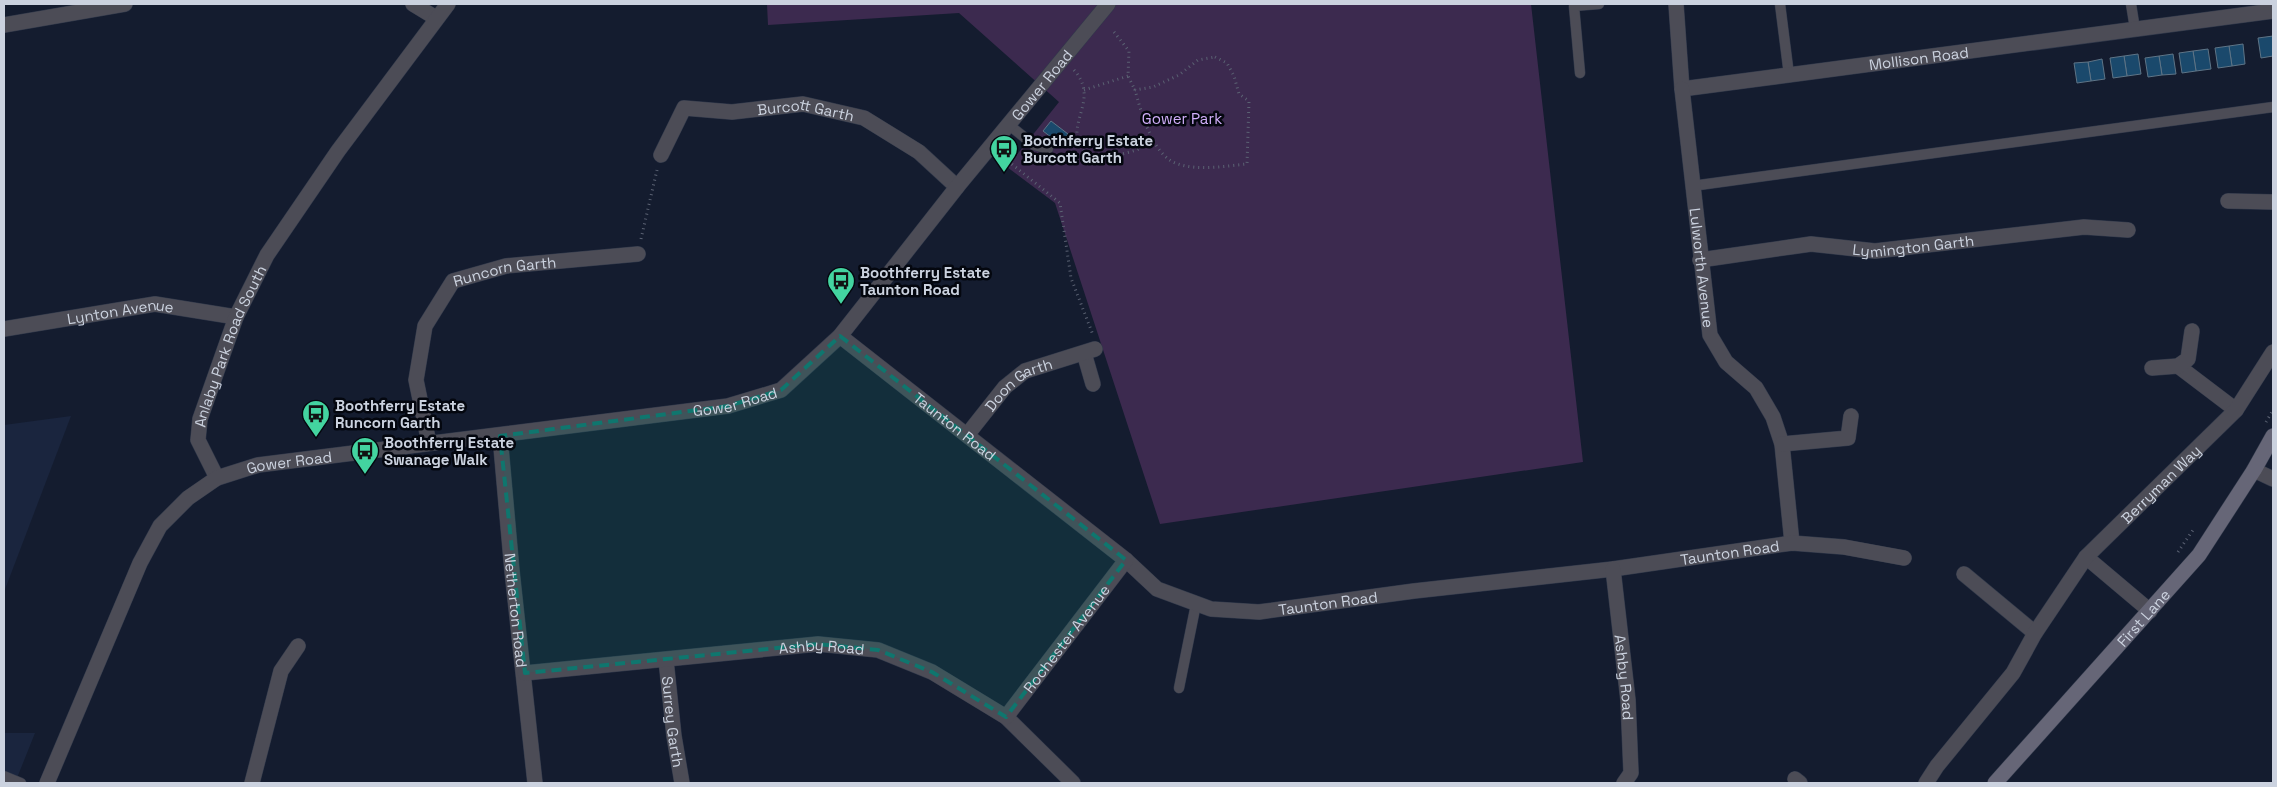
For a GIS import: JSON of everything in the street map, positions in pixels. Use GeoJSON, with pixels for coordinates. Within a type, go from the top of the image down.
{"type":"FeatureCollection","features":[{"type":"Feature","properties":{"kind":"street"},"geometry":{"type":"LineString","coordinates":[[4,25],[125,4]]}},
{"type":"Feature","properties":{"kind":"street"},"geometry":{"type":"LineString","coordinates":[[413,4],[436,18]]}},
{"type":"Feature","properties":{"kind":"street","name":"Anlaby Park Road South"},"geometry":{"type":"LineString","coordinates":[[217,478],[198,440],[200,419],[236,317],[267,255],[338,151],[448,4]]}},
{"type":"Feature","properties":{"kind":"street","name":"Gower Road"},"geometry":{"type":"LineString","coordinates":[[217,478],[258,465],[728,406],[782,390],[840,336],[957,187],[1108,4]]}},
{"type":"Feature","properties":{"kind":"street"},"geometry":{"type":"LineString","coordinates":[[1676,4],[1682,89]]}},
{"type":"Feature","properties":{"kind":"street","name":"Mollison Road"},"geometry":{"type":"LineString","coordinates":[[1682,89],[2135,30],[2231,12],[2273,11]]}},
{"type":"Feature","properties":{"kind":"street","name":"Lulworth Avenue"},"geometry":{"type":"LineString","coordinates":[[1682,89],[1710,335],[1726,362],[1756,388],[1773,417],[1782,444],[1792,543]]}},
{"type":"Feature","properties":{"kind":"street","name":"Burcott Garth"},"geometry":{"type":"LineString","coordinates":[[661,155],[684,108],[732,112],[803,104],[864,118],[919,152],[957,187]]}},
{"type":"Feature","properties":{"kind":"street"},"geometry":{"type":"LineString","coordinates":[[2228,200],[2273,197]]}},
{"type":"Feature","properties":{"kind":"street","name":"Lymington Garth"},"geometry":{"type":"LineString","coordinates":[[1700,260],[1811,244],[1875,251],[2084,227],[2128,230]]}},
{"type":"Feature","properties":{"kind":"street","name":"Runcorn Garth"},"geometry":{"type":"LineString","coordinates":[[429,443],[416,380],[425,326],[453,282],[506,266],[638,254]]}},
{"type":"Feature","properties":{"kind":"street","name":"Lynton Avenue"},"geometry":{"type":"LineString","coordinates":[[4,330],[155,304],[236,317]]}},
{"type":"Feature","properties":{"kind":"street"},"geometry":{"type":"LineString","coordinates":[[2152,368],[2178,366],[2188,360],[2192,331]]}},
{"type":"Feature","properties":{"kind":"street","name":"Taunton Road"},"geometry":{"type":"LineString","coordinates":[[840,336],[1126,560],[1157,590],[1211,609],[1260,612],[1414,591],[1614,569],[1792,543],[1844,546],[1904,558]]}},
{"type":"Feature","properties":{"kind":"street"},"geometry":{"type":"LineString","coordinates":[[1089,351],[1093,384]]}},
{"type":"Feature","properties":{"kind":"street","name":"Doon Garth"},"geometry":{"type":"LineString","coordinates":[[967,435],[1005,388],[1025,372],[1089,351]]}},
{"type":"Feature","properties":{"kind":"street","name":"Berryman Way"},"geometry":{"type":"LineString","coordinates":[[1926,783],[1937,766],[2013,673],[2035,633],[2086,556],[2236,410],[2273,352]]}},
{"type":"Feature","properties":{"kind":"street"},"geometry":{"type":"LineString","coordinates":[[2178,366],[2236,410]]}},
{"type":"Feature","properties":{"kind":"street"},"geometry":{"type":"LineString","coordinates":[[1782,444],[1848,438],[1851,416]]}},
{"type":"Feature","properties":{"kind":"street","name":"Netherton Road"},"geometry":{"type":"LineString","coordinates":[[500,436],[512,571],[536,783]]}},
{"type":"Feature","properties":{"kind":"street","name":"First Lane"},"geometry":{"type":"LineString","coordinates":[[1995,783],[2199,555],[2254,470],[2273,436]]}},
{"type":"Feature","properties":{"kind":"street"},"geometry":{"type":"LineString","coordinates":[[2254,470],[2273,479]]}},
{"type":"Feature","properties":{"kind":"street"},"geometry":{"type":"LineString","coordinates":[[47,783],[140,563],[160,526],[188,498],[217,478]]}},
{"type":"Feature","properties":{"kind":"street"},"geometry":{"type":"LineString","coordinates":[[2086,556],[2150,611]]}},
{"type":"Feature","properties":{"kind":"street","name":"Rochester Avenue"},"geometry":{"type":"LineString","coordinates":[[1006,717],[1066,634],[1126,560]]}},
{"type":"Feature","properties":{"kind":"street","name":"Ashby Road"},"geometry":{"type":"LineString","coordinates":[[1614,569],[1628,700],[1631,773],[1624,783]]}},
{"type":"Feature","properties":{"kind":"street"},"geometry":{"type":"LineString","coordinates":[[1964,574],[2035,633]]}},
{"type":"Feature","properties":{"kind":"street","name":"Ashby Road"},"geometry":{"type":"LineString","coordinates":[[525,673],[818,644],[878,650],[932,672],[1006,717],[1073,783]]}},
{"type":"Feature","properties":{"kind":"street"},"geometry":{"type":"LineString","coordinates":[[252,783],[281,671],[298,646]]}},
{"type":"Feature","properties":{"kind":"street","name":"Surrey Garth"},"geometry":{"type":"LineString","coordinates":[[666,660],[674,736],[682,783]]}},
{"type":"Feature","properties":{"kind":"lane"},"geometry":{"type":"LineString","coordinates":[[1580,73],[1574,5],[1600,4]]}},
{"type":"Feature","properties":{"kind":"lane"},"geometry":{"type":"LineString","coordinates":[[1780,4],[1789,75]]}},
{"type":"Feature","properties":{"kind":"lane"},"geometry":{"type":"LineString","coordinates":[[2131,4],[2135,30]]}},
{"type":"Feature","properties":{"kind":"lane"},"geometry":{"type":"LineString","coordinates":[[1692,186],[2273,107]]}},
{"type":"Feature","properties":{"kind":"lane"},"geometry":{"type":"LineString","coordinates":[[1009,125],[1034,145],[1048,149]]}},
{"type":"Feature","properties":{"kind":"lane"},"geometry":{"type":"LineString","coordinates":[[1179,688],[1196,604]]}},
{"type":"Feature","properties":{"kind":"lane"},"geometry":{"type":"LineString","coordinates":[[4,776],[22,783]]}},
{"type":"Feature","properties":{"kind":"path"},"geometry":{"type":"LineString","coordinates":[[1114,32],[1129,52],[1128,76],[1135,90],[1142,115],[1163,155],[1177,164],[1207,167],[1247,164],[1249,101],[1239,94],[1234,76],[1227,63],[1215,58],[1198,60],[1179,75],[1153,87],[1135,90]]}},
{"type":"Feature","properties":{"kind":"path"},"geometry":{"type":"LineString","coordinates":[[1062,61],[1076,71],[1084,82],[1084,102],[1077,130],[1081,149],[1096,161],[1137,150],[1153,138]]}},
{"type":"Feature","properties":{"kind":"path"},"geometry":{"type":"LineString","coordinates":[[1084,90],[1128,76]]}},
{"type":"Feature","properties":{"kind":"path"},"geometry":{"type":"LineString","coordinates":[[638,254],[661,155]]}},
{"type":"Feature","properties":{"kind":"path"},"geometry":{"type":"LineString","coordinates":[[1008,161],[1060,203],[1071,278],[1090,327],[1089,351]]}},
{"type":"Feature","properties":{"kind":"highlighted area"},"geometry":{"type":"Polygon","coordinates":[[[840,336],[1126,560],[1006,717],[932,672],[878,650],[818,644],[525,673],[500,436],[728,406],[781,390],[840,336]]]}},
{"type":"Feature","properties":{"kind":"shaded area"},"geometry":{"type":"Polygon","coordinates":[[[71,416],[4,592],[4,425],[71,416]]]}},
{"type":"Feature","properties":{"kind":"shaded area"},"geometry":{"type":"Polygon","coordinates":[[[4,733],[35,733],[15,783],[4,783],[4,733]]]}},
{"type":"Feature","properties":{"kind":"green space","name":"Gower Park"},"geometry":{"type":"Polygon","coordinates":[[[767,4],[1531,4],[1583,462],[1160,524],[1055,203],[1007,167],[1059,102],[959,13],[768,25],[767,4]]]}},
{"type":"Feature","properties":{"kind":"building"},"geometry":{"type":"Polygon","coordinates":[[[2273,36],[2273,56],[2261,58],[2258,38],[2273,36]]]}},
{"type":"Feature","properties":{"kind":"building"},"geometry":{"type":"Polygon","coordinates":[[[2243,44],[2245,64],[2232,66],[2229,46],[2243,44]]]}},
{"type":"Feature","properties":{"kind":"building"},"geometry":{"type":"Polygon","coordinates":[[[2229,46],[2232,66],[2218,68],[2215,48],[2229,46]]]}},
{"type":"Feature","properties":{"kind":"building"},"geometry":{"type":"Polygon","coordinates":[[[2208,49],[2211,69],[2196,71],[2193,51],[2208,49]]]}},
{"type":"Feature","properties":{"kind":"building"},"geometry":{"type":"Polygon","coordinates":[[[2193,51],[2196,71],[2182,73],[2179,53],[2193,51]]]}},
{"type":"Feature","properties":{"kind":"building"},"geometry":{"type":"Polygon","coordinates":[[[2138,54],[2141,74],[2127,76],[2124,56],[2138,54]]]}},
{"type":"Feature","properties":{"kind":"building"},"geometry":{"type":"Polygon","coordinates":[[[2173,54],[2176,74],[2162,75],[2159,56],[2173,54]]]}},
{"type":"Feature","properties":{"kind":"building"},"geometry":{"type":"Polygon","coordinates":[[[2124,56],[2127,76],[2113,78],[2110,58],[2124,56]]]}},
{"type":"Feature","properties":{"kind":"building"},"geometry":{"type":"Polygon","coordinates":[[[2159,56],[2162,75],[2148,77],[2145,58],[2159,56]]]}},
{"type":"Feature","properties":{"kind":"building"},"geometry":{"type":"Polygon","coordinates":[[[2102,59],[2105,79],[2091,81],[2088,62],[2102,59]]]}},
{"type":"Feature","properties":{"kind":"building"},"geometry":{"type":"Polygon","coordinates":[[[2088,62],[2091,81],[2077,83],[2074,63],[2088,62]]]}},
{"type":"Feature","properties":{"kind":"building"},"geometry":{"type":"Polygon","coordinates":[[[1051,121],[1068,134],[1060,144],[1043,131],[1051,121]]]}},
{"type":"Feature","properties":{"kind":"place","name":"Boothferry Estate Burcott Garth"},"geometry":{"type":"Point","coordinates":[1004,173]}},
{"type":"Feature","properties":{"kind":"place","name":"Boothferry Estate Taunton Road"},"geometry":{"type":"Point","coordinates":[841,305]}},
{"type":"Feature","properties":{"kind":"place","name":"Boothferry Estate Runcorn Garth"},"geometry":{"type":"Point","coordinates":[316,438]}},
{"type":"Feature","properties":{"kind":"place","name":"Boothferry Estate Swanage Walk"},"geometry":{"type":"Point","coordinates":[365,475]}}]}
